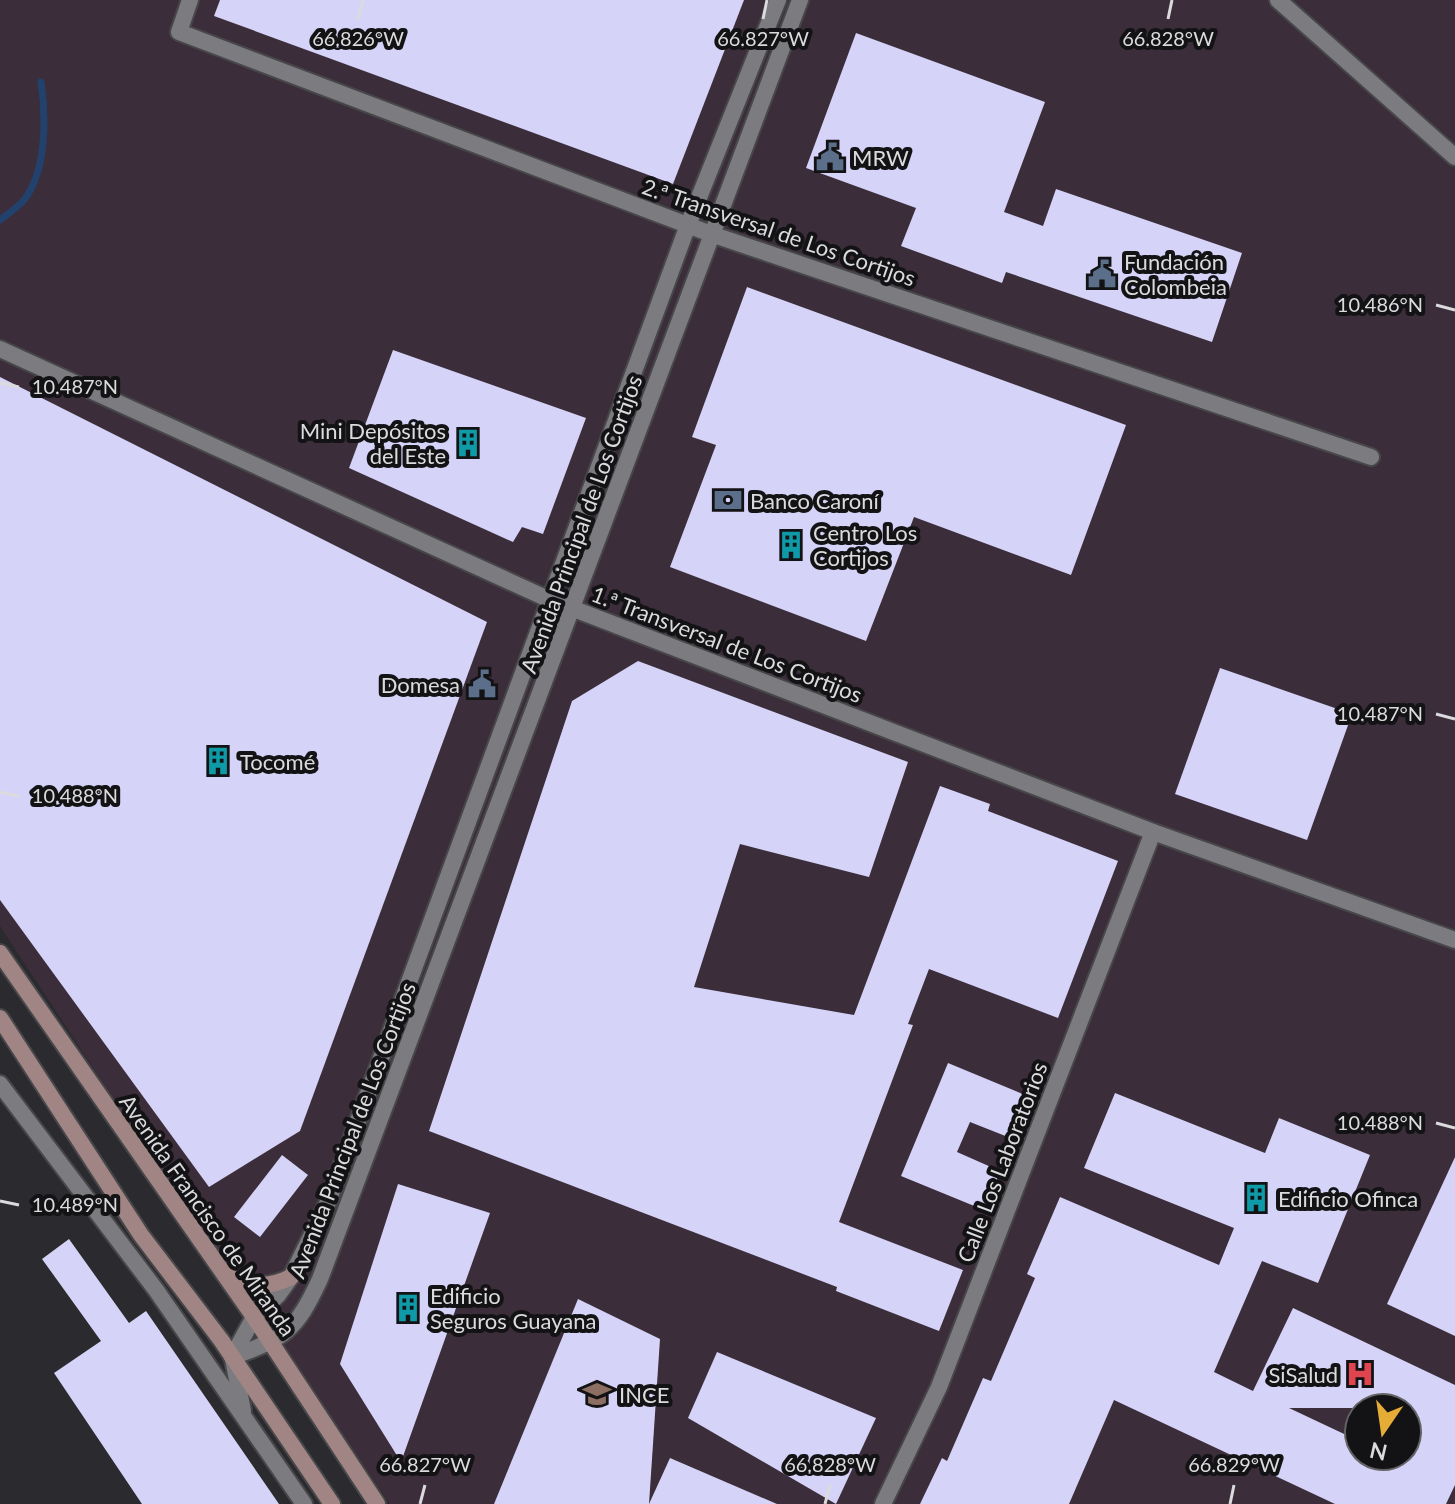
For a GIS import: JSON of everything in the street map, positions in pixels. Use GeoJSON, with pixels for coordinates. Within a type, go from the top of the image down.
{"type":"FeatureCollection","features":[{"type":"Feature","properties":{"kind":"main road","name":"Avenida Francisco de Miranda"},"geometry":{"type":"LineString","coordinates":[[0,953],[272,1343],[377,1504]]}},
{"type":"Feature","properties":{"kind":"main road"},"geometry":{"type":"LineString","coordinates":[[0,1018],[141,1235],[232,1357],[332,1504]]}},
{"type":"Feature","properties":{"kind":"main road"},"geometry":{"type":"LineString","coordinates":[[223,1274],[260,1286],[276,1285],[291,1277]]}},
{"type":"Feature","properties":{"kind":"street","name":"2.ª Transversal de Los Cortijos"},"geometry":{"type":"LineString","coordinates":[[190,0],[179,32],[711,234],[1371,457]]}},
{"type":"Feature","properties":{"kind":"street","name":"Avenida Principal de Los Cortijos"},"geometry":{"type":"LineString","coordinates":[[232,1357],[254,1317],[278,1295],[291,1277],[328,1202],[688,225],[778,0]]}},
{"type":"Feature","properties":{"kind":"street","name":"Avenida Principal de Los Cortijos"},"geometry":{"type":"LineString","coordinates":[[232,1357],[272,1343],[302,1319],[320,1279],[800,0]]}},
{"type":"Feature","properties":{"kind":"street"},"geometry":{"type":"LineString","coordinates":[[1278,0],[1455,157]]}},
{"type":"Feature","properties":{"kind":"street","name":"1.ª Transversal de Los Cortijos"},"geometry":{"type":"LineString","coordinates":[[0,349],[548,599],[1153,832],[1455,940]]}},
{"type":"Feature","properties":{"kind":"street","name":"Calle Los Laboratorios"},"geometry":{"type":"LineString","coordinates":[[883,1504],[939,1387],[1153,832]]}},
{"type":"Feature","properties":{"kind":"street"},"geometry":{"type":"LineString","coordinates":[[0,1084],[156,1290],[304,1504]]}},
{"type":"Feature","properties":{"kind":"street"},"geometry":{"type":"LineString","coordinates":[[136,1264],[141,1235]]}},
{"type":"Feature","properties":{"kind":"street"},"geometry":{"type":"LineString","coordinates":[[156,1290],[186,1294]]}},
{"type":"Feature","properties":{"kind":"street"},"geometry":{"type":"LineString","coordinates":[[232,1357],[245,1419]]}},
{"type":"Feature","properties":{"kind":"shaded area"},"geometry":{"type":"Polygon","coordinates":[[[0,0],[1455,0],[1455,1504],[390,1504],[122,1112],[0,926],[0,0]]]}},
{"type":"Feature","properties":{"kind":"building"},"geometry":{"type":"Polygon","coordinates":[[[220,0],[744,0],[673,184],[214,16],[220,0]]]}},
{"type":"Feature","properties":{"kind":"building"},"geometry":{"type":"Polygon","coordinates":[[[856,33],[1045,102],[1004,212],[1043,226],[1056,189],[1242,253],[1212,342],[1006,272],[1002,283],[901,246],[916,208],[806,168],[856,33]]]}},
{"type":"Feature","properties":{"kind":"building"},"geometry":{"type":"Polygon","coordinates":[[[747,287],[1126,425],[1071,575],[914,517],[866,641],[670,567],[716,445],[692,437],[747,287]]]}},
{"type":"Feature","properties":{"kind":"building","name":"Mini Depósitos del Este"},"geometry":{"type":"Polygon","coordinates":[[[393,350],[586,418],[543,534],[522,527],[513,542],[349,468],[393,350]]]}},
{"type":"Feature","properties":{"kind":"building","name":"Tocomé"},"geometry":{"type":"Polygon","coordinates":[[[0,377],[487,622],[300,1131],[209,1187],[0,900],[0,377]]]}},
{"type":"Feature","properties":{"kind":"building"},"geometry":{"type":"Polygon","coordinates":[[[638,661],[908,762],[869,877],[740,844],[694,987],[854,1015],[940,786],[990,804],[988,811],[1118,861],[1058,1018],[929,969],[908,1024],[913,1025],[839,1222],[963,1270],[939,1331],[836,1291],[837,1287],[429,1131],[572,701],[638,661]]]}},
{"type":"Feature","properties":{"kind":"building"},"geometry":{"type":"Polygon","coordinates":[[[1220,668],[1352,714],[1307,840],[1175,794],[1220,668]]]}},
{"type":"Feature","properties":{"kind":"building"},"geometry":{"type":"Polygon","coordinates":[[[948,1063],[1030,1097],[1013,1139],[970,1122],[957,1152],[1000,1171],[984,1210],[901,1176],[948,1063]]]}},
{"type":"Feature","properties":{"kind":"building"},"geometry":{"type":"Polygon","coordinates":[[[1115,1093],[1265,1153],[1279,1118],[1370,1155],[1318,1283],[1262,1261],[1214,1372],[1253,1391],[1293,1308],[1455,1385],[1455,1485],[1446,1504],[1335,1504],[1114,1400],[1069,1504],[920,1504],[942,1458],[947,1461],[983,1378],[991,1381],[1035,1278],[1027,1274],[1060,1197],[1219,1265],[1234,1228],[1084,1168],[1115,1093]]]}},
{"type":"Feature","properties":{"kind":"building"},"geometry":{"type":"Polygon","coordinates":[[[282,1155],[308,1175],[260,1237],[234,1217],[282,1155]]]}},
{"type":"Feature","properties":{"kind":"building"},"geometry":{"type":"Polygon","coordinates":[[[1455,1157],[1455,1336],[1387,1304],[1455,1157]]]}},
{"type":"Feature","properties":{"kind":"building","name":"Edificio Seguros Guayana"},"geometry":{"type":"Polygon","coordinates":[[[398,1184],[490,1213],[401,1462],[340,1364],[398,1184]]]}},
{"type":"Feature","properties":{"kind":"building"},"geometry":{"type":"Polygon","coordinates":[[[69,1239],[129,1323],[146,1311],[279,1504],[142,1504],[54,1373],[101,1341],[42,1259],[69,1239]]]}},
{"type":"Feature","properties":{"kind":"building","name":"INCE"},"geometry":{"type":"Polygon","coordinates":[[[578,1299],[660,1339],[649,1504],[494,1504],[578,1299]]]}},
{"type":"Feature","properties":{"kind":"building"},"geometry":{"type":"Polygon","coordinates":[[[717,1352],[876,1418],[836,1504],[688,1418],[717,1352]]]}},
{"type":"Feature","properties":{"kind":"building"},"geometry":{"type":"Polygon","coordinates":[[[670,1458],[777,1504],[649,1504],[670,1458]]]}},
{"type":"Feature","properties":{"kind":"waterway"},"geometry":{"type":"LineString","coordinates":[[0,220],[24,200],[37,174],[44,127],[41,82]]}},
{"type":"Feature","properties":{"kind":"place","name":"MRW"},"geometry":{"type":"Point","coordinates":[830,157]}},
{"type":"Feature","properties":{"kind":"place","name":"Fundación Colombeia"},"geometry":{"type":"Point","coordinates":[1102,274]}},
{"type":"Feature","properties":{"kind":"place","name":"Mini Depósitos del Este"},"geometry":{"type":"Point","coordinates":[468,443]}},
{"type":"Feature","properties":{"kind":"place","name":"Banco Caroní"},"geometry":{"type":"Point","coordinates":[728,500]}},
{"type":"Feature","properties":{"kind":"place","name":"Centro Los Cortijos"},"geometry":{"type":"Point","coordinates":[791,545]}},
{"type":"Feature","properties":{"kind":"place","name":"Domesa"},"geometry":{"type":"Point","coordinates":[482,684]}},
{"type":"Feature","properties":{"kind":"place","name":"Tocomé"},"geometry":{"type":"Point","coordinates":[218,761]}},
{"type":"Feature","properties":{"kind":"place","name":"Edificio Ofinca"},"geometry":{"type":"Point","coordinates":[1256,1198]}},
{"type":"Feature","properties":{"kind":"place","name":"Edificio Seguros Guayana"},"geometry":{"type":"Point","coordinates":[408,1308]}},
{"type":"Feature","properties":{"kind":"place","name":"SiSalud"},"geometry":{"type":"Point","coordinates":[1360,1374]}},
{"type":"Feature","properties":{"kind":"place","name":"INCE"},"geometry":{"type":"Point","coordinates":[597,1394]}}]}
